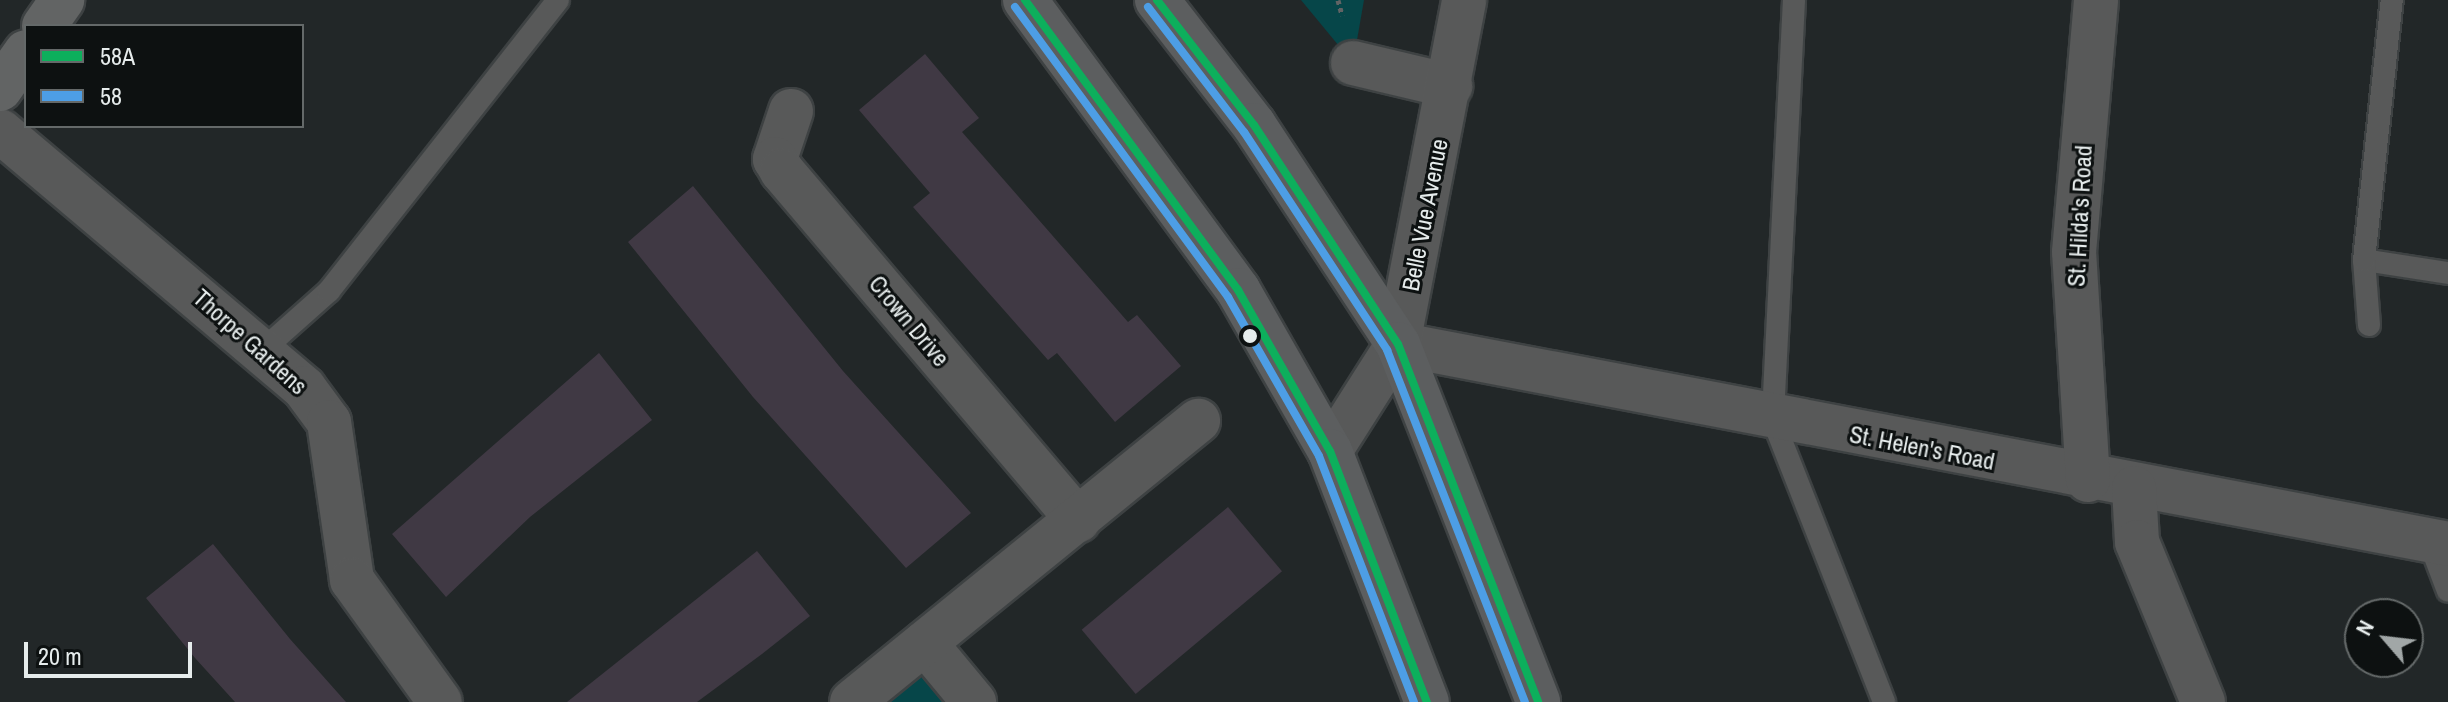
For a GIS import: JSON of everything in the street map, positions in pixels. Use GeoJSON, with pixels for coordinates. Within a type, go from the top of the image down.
{"type":"FeatureCollection","features":[{"type":"Feature","properties":{"kind":"highway"},"geometry":{"type":"LineString","coordinates":[[1025,0],[1238,290],[1330,451],[1427,702]]}},
{"type":"Feature","properties":{"kind":"highway"},"geometry":{"type":"LineString","coordinates":[[1157,0],[1254,125],[1398,344],[1538,702]]}},
{"type":"Feature","properties":{"kind":"street"},"geometry":{"type":"LineString","coordinates":[[45,24],[62,0]]}},
{"type":"Feature","properties":{"kind":"street","name":"Belle Vue Avenue"},"geometry":{"type":"LineString","coordinates":[[1398,344],[1450,86],[1464,0]]}},
{"type":"Feature","properties":{"kind":"street","name":"St. Hilda's Road"},"geometry":{"type":"LineString","coordinates":[[2088,480],[2074,252],[2096,0]]}},
{"type":"Feature","properties":{"kind":"street"},"geometry":{"type":"LineString","coordinates":[[0,89],[24,55]]}},
{"type":"Feature","properties":{"kind":"street"},"geometry":{"type":"LineString","coordinates":[[1353,63],[1450,86]]}},
{"type":"Feature","properties":{"kind":"street","name":"Crown Drive"},"geometry":{"type":"LineString","coordinates":[[791,111],[775,159],[782,171],[1078,520]]}},
{"type":"Feature","properties":{"kind":"street","name":"Thorpe Gardens"},"geometry":{"type":"LineString","coordinates":[[0,131],[265,348],[329,422],[352,580],[440,702]]}},
{"type":"Feature","properties":{"kind":"street"},"geometry":{"type":"LineString","coordinates":[[1330,451],[1398,344]]}},
{"type":"Feature","properties":{"kind":"street","name":"St. Helen's Road"},"geometry":{"type":"LineString","coordinates":[[1398,344],[1773,420],[2438,543]]}},
{"type":"Feature","properties":{"kind":"street"},"geometry":{"type":"LineString","coordinates":[[852,702],[1198,421]]}},
{"type":"Feature","properties":{"kind":"street"},"geometry":{"type":"LineString","coordinates":[[2134,488],[2137,542],[2203,702]]}},
{"type":"Feature","properties":{"kind":"street"},"geometry":{"type":"LineString","coordinates":[[925,643],[974,702]]}},
{"type":"Feature","properties":{"kind":"lane"},"geometry":{"type":"LineString","coordinates":[[265,348],[329,291],[558,0]]}},
{"type":"Feature","properties":{"kind":"lane"},"geometry":{"type":"LineString","coordinates":[[1794,0],[1773,420],[1884,702]]}},
{"type":"Feature","properties":{"kind":"lane"},"geometry":{"type":"LineString","coordinates":[[2369,325],[2364,260],[2392,0]]}},
{"type":"Feature","properties":{"kind":"lane"},"geometry":{"type":"LineString","coordinates":[[2364,260],[2448,273]]}},
{"type":"Feature","properties":{"kind":"lane"},"geometry":{"type":"LineString","coordinates":[[2438,543],[2448,591]]}},
{"type":"Feature","properties":{"kind":"shaded area"},"geometry":{"type":"Polygon","coordinates":[[[1301,0],[1364,0],[1353,63],[1301,0]]]}},
{"type":"Feature","properties":{"kind":"shaded area"},"geometry":{"type":"Polygon","coordinates":[[[930,677],[953,702],[873,702],[902,679],[930,677]]]}},
{"type":"Feature","properties":{"kind":"building"},"geometry":{"type":"Polygon","coordinates":[[[925,54],[979,118],[962,132],[1128,322],[1137,315],[1181,366],[1115,422],[1057,353],[1048,360],[913,207],[930,193],[859,110],[925,54]]]}},
{"type":"Feature","properties":{"kind":"building"},"geometry":{"type":"Polygon","coordinates":[[[693,186],[843,371],[971,513],[906,568],[753,397],[628,242],[693,186]]]}},
{"type":"Feature","properties":{"kind":"building"},"geometry":{"type":"Polygon","coordinates":[[[599,353],[652,420],[530,517],[446,597],[392,534],[599,353]]]}},
{"type":"Feature","properties":{"kind":"building"},"geometry":{"type":"Polygon","coordinates":[[[1228,507],[1282,571],[1136,694],[1082,630],[1228,507]]]}},
{"type":"Feature","properties":{"kind":"building"},"geometry":{"type":"Polygon","coordinates":[[[213,544],[346,702],[235,702],[195,658],[146,598],[213,544]]]}},
{"type":"Feature","properties":{"kind":"building"},"geometry":{"type":"Polygon","coordinates":[[[757,551],[810,616],[697,702],[567,702],[757,551]]]}},
{"type":"Feature","properties":{"kind":"transit line","name":"58A"},"geometry":{"type":"LineString","coordinates":[[1025,0],[1238,290],[1330,451],[1427,702]]}},
{"type":"Feature","properties":{"kind":"transit line","name":"58A"},"geometry":{"type":"LineString","coordinates":[[1157,0],[1254,125],[1398,344],[1538,702]]}},
{"type":"Feature","properties":{"kind":"transit line","name":"58"},"geometry":{"type":"LineString","coordinates":[[1015,7],[1228,297],[1319,456],[1414,702]]}},
{"type":"Feature","properties":{"kind":"transit line","name":"58"},"geometry":{"type":"LineString","coordinates":[[1148,7],[1244,132],[1387,350],[1525,702]]}}]}
